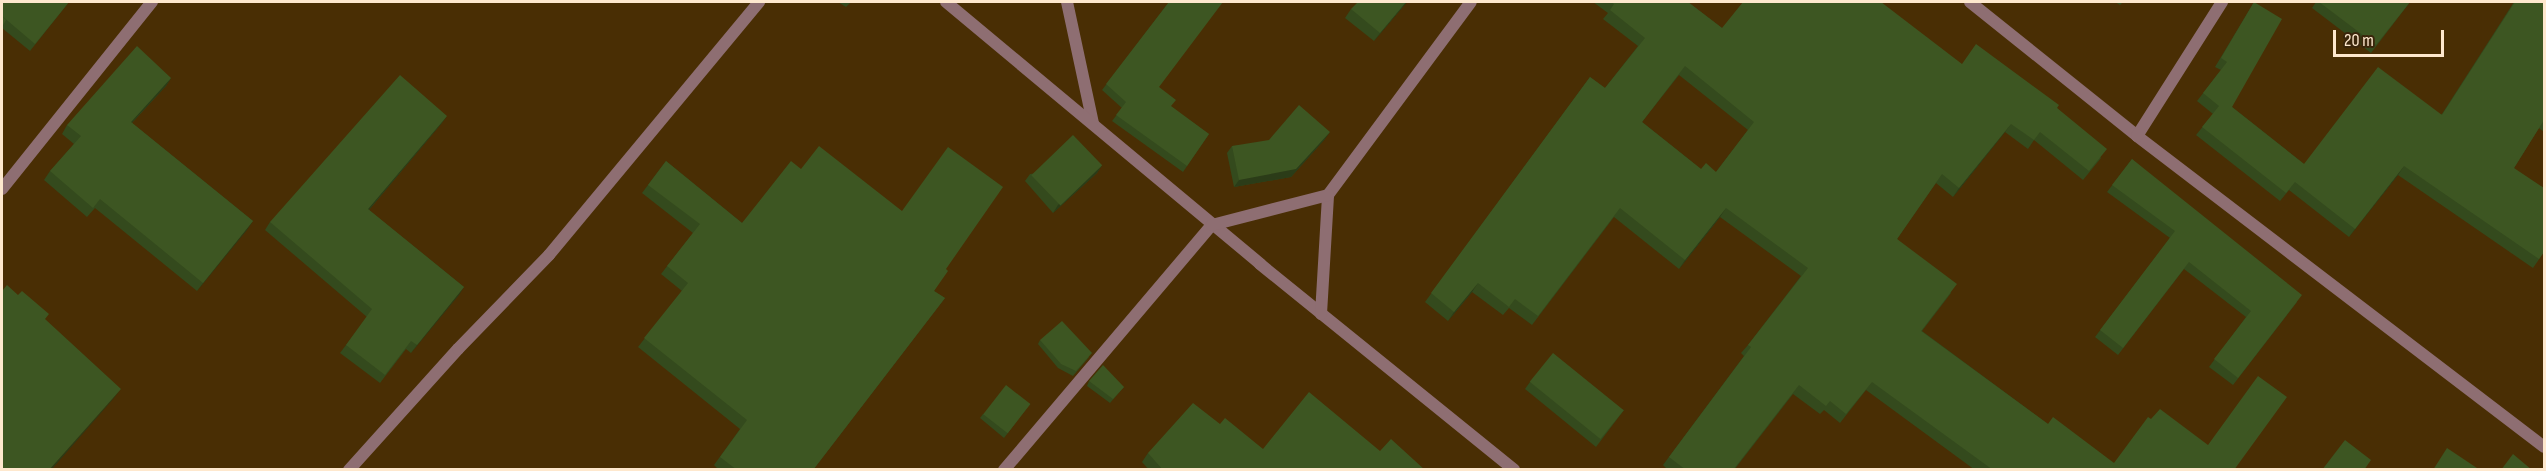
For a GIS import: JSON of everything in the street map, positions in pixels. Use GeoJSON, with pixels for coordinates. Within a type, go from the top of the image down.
{"type":"FeatureCollection","features":[{"type":"Feature","properties":{"kind":"street"},"geometry":{"type":"LineString","coordinates":[[2,189],[152,2]]}},
{"type":"Feature","properties":{"kind":"street"},"geometry":{"type":"LineString","coordinates":[[349,470],[458,348],[549,255],[759,2]]}},
{"type":"Feature","properties":{"kind":"street"},"geometry":{"type":"LineString","coordinates":[[946,2],[1094,123],[1212,225],[1514,470]]}},
{"type":"Feature","properties":{"kind":"street"},"geometry":{"type":"LineString","coordinates":[[1067,2],[1094,123]]}},
{"type":"Feature","properties":{"kind":"street"},"geometry":{"type":"LineString","coordinates":[[1321,314],[1328,195],[1471,2]]}},
{"type":"Feature","properties":{"kind":"street"},"geometry":{"type":"LineString","coordinates":[[1970,2],[2137,136],[2542,440]]}},
{"type":"Feature","properties":{"kind":"street"},"geometry":{"type":"LineString","coordinates":[[2137,136],[2222,2]]}},
{"type":"Feature","properties":{"kind":"street"},"geometry":{"type":"LineString","coordinates":[[1004,470],[1212,225],[1328,195]]}},
{"type":"Feature","properties":{"kind":"building"},"geometry":{"type":"Polygon","coordinates":[[[2,2],[69,2],[35,44],[2,16],[2,2]]]}},
{"type":"Feature","properties":{"kind":"building"},"geometry":{"type":"Polygon","coordinates":[[[1169,2],[1223,2],[1159,87],[1176,100],[1171,106],[1209,134],[1187,166],[1116,115],[1126,102],[1106,84],[1169,2]]]}},
{"type":"Feature","properties":{"kind":"building"},"geometry":{"type":"Polygon","coordinates":[[[1358,2],[1406,2],[1380,33],[1351,9],[1358,2]]]}},
{"type":"Feature","properties":{"kind":"building"},"geometry":{"type":"Polygon","coordinates":[[[1611,2],[1688,2],[1722,28],[1743,2],[1881,2],[1962,64],[1976,44],[2059,105],[2057,108],[2107,149],[2089,171],[2040,132],[2034,140],[2011,124],[1959,188],[1942,174],[1897,239],[1957,284],[1921,331],[2048,424],[2053,417],[2114,463],[2148,417],[2151,419],[2160,409],[2208,445],[2258,376],[2287,397],[2234,470],[1993,470],[1872,382],[1846,414],[1830,401],[1826,406],[1799,385],[1733,470],[1686,470],[1669,457],[1751,347],[1748,345],[1808,268],[1726,208],[1685,260],[1620,208],[1538,316],[1515,299],[1509,307],[1478,283],[1454,312],[1431,293],[1590,77],[1605,88],[1645,38],[1610,10],[1614,4],[1611,2]],[[1685,66],[1642,122],[1701,169],[1706,163],[1716,172],[1754,122],[1685,66]]]}},
{"type":"Feature","properties":{"kind":"building"},"geometry":{"type":"Polygon","coordinates":[[[2254,2],[2282,19],[2232,107],[2304,164],[2378,67],[2442,115],[2515,2],[2544,2],[2544,120],[2514,168],[2544,188],[2544,252],[2539,259],[2404,166],[2355,229],[2295,182],[2286,193],[2202,127],[2219,106],[2203,93],[2227,62],[2221,58],[2254,2]]]}},
{"type":"Feature","properties":{"kind":"building"},"geometry":{"type":"Polygon","coordinates":[[[2319,2],[2410,2],[2376,45],[2319,2]]]}},
{"type":"Feature","properties":{"kind":"building"},"geometry":{"type":"Polygon","coordinates":[[[137,46],[171,78],[131,122],[253,221],[203,283],[100,199],[93,208],[50,171],[81,136],[67,125],[137,46]]]}},
{"type":"Feature","properties":{"kind":"building"},"geometry":{"type":"Polygon","coordinates":[[[400,75],[447,116],[368,209],[464,287],[417,345],[411,341],[385,375],[346,345],[372,309],[270,222],[400,75]]]}},
{"type":"Feature","properties":{"kind":"building"},"geometry":{"type":"Polygon","coordinates":[[[1299,105],[1330,132],[1296,169],[1239,180],[1232,146],[1269,140],[1299,105]]]}},
{"type":"Feature","properties":{"kind":"building"},"geometry":{"type":"Polygon","coordinates":[[[1073,135],[1102,165],[1060,206],[1031,175],[1073,135]]]}},
{"type":"Feature","properties":{"kind":"building"},"geometry":{"type":"Polygon","coordinates":[[[819,146],[902,211],[948,147],[1003,187],[946,269],[948,271],[934,291],[945,298],[813,470],[737,470],[720,457],[747,420],[644,338],[688,283],[667,266],[700,224],[648,185],[666,161],[742,223],[791,161],[801,169],[819,146]]]}},
{"type":"Feature","properties":{"kind":"building"},"geometry":{"type":"Polygon","coordinates":[[[2132,159],[2302,295],[2238,378],[2214,359],[2251,311],[2189,262],[2123,348],[2100,330],[2175,231],[2112,185],[2132,159]]]}},
{"type":"Feature","properties":{"kind":"building"},"geometry":{"type":"Polygon","coordinates":[[[7,285],[18,295],[22,291],[49,314],[45,319],[121,389],[49,470],[2,470],[2,291],[7,285]]]}},
{"type":"Feature","properties":{"kind":"building"},"geometry":{"type":"Polygon","coordinates":[[[1062,321],[1092,353],[1076,371],[1061,364],[1040,340],[1062,321]]]}},
{"type":"Feature","properties":{"kind":"building"},"geometry":{"type":"Polygon","coordinates":[[[1553,353],[1624,410],[1600,439],[1530,382],[1553,353]]]}},
{"type":"Feature","properties":{"kind":"building"},"geometry":{"type":"Polygon","coordinates":[[[1103,365],[1124,387],[1113,399],[1089,381],[1103,365]]]}},
{"type":"Feature","properties":{"kind":"building"},"geometry":{"type":"Polygon","coordinates":[[[1006,385],[1030,404],[1008,433],[983,414],[1006,385]]]}},
{"type":"Feature","properties":{"kind":"building"},"geometry":{"type":"Polygon","coordinates":[[[1309,392],[1380,451],[1391,439],[1425,470],[1163,470],[1148,453],[1193,403],[1220,424],[1225,418],[1263,449],[1309,392]]]}},
{"type":"Feature","properties":{"kind":"building"},"geometry":{"type":"Polygon","coordinates":[[[2345,440],[2371,460],[2364,470],[2322,470],[2345,440]]]}},
{"type":"Feature","properties":{"kind":"building"},"geometry":{"type":"Polygon","coordinates":[[[2447,448],[2480,470],[2433,470],[2447,448]]]}},
{"type":"Feature","properties":{"kind":"building"},"geometry":{"type":"Polygon","coordinates":[[[2513,454],[2532,470],[2501,470],[2513,454]]]}}]}
